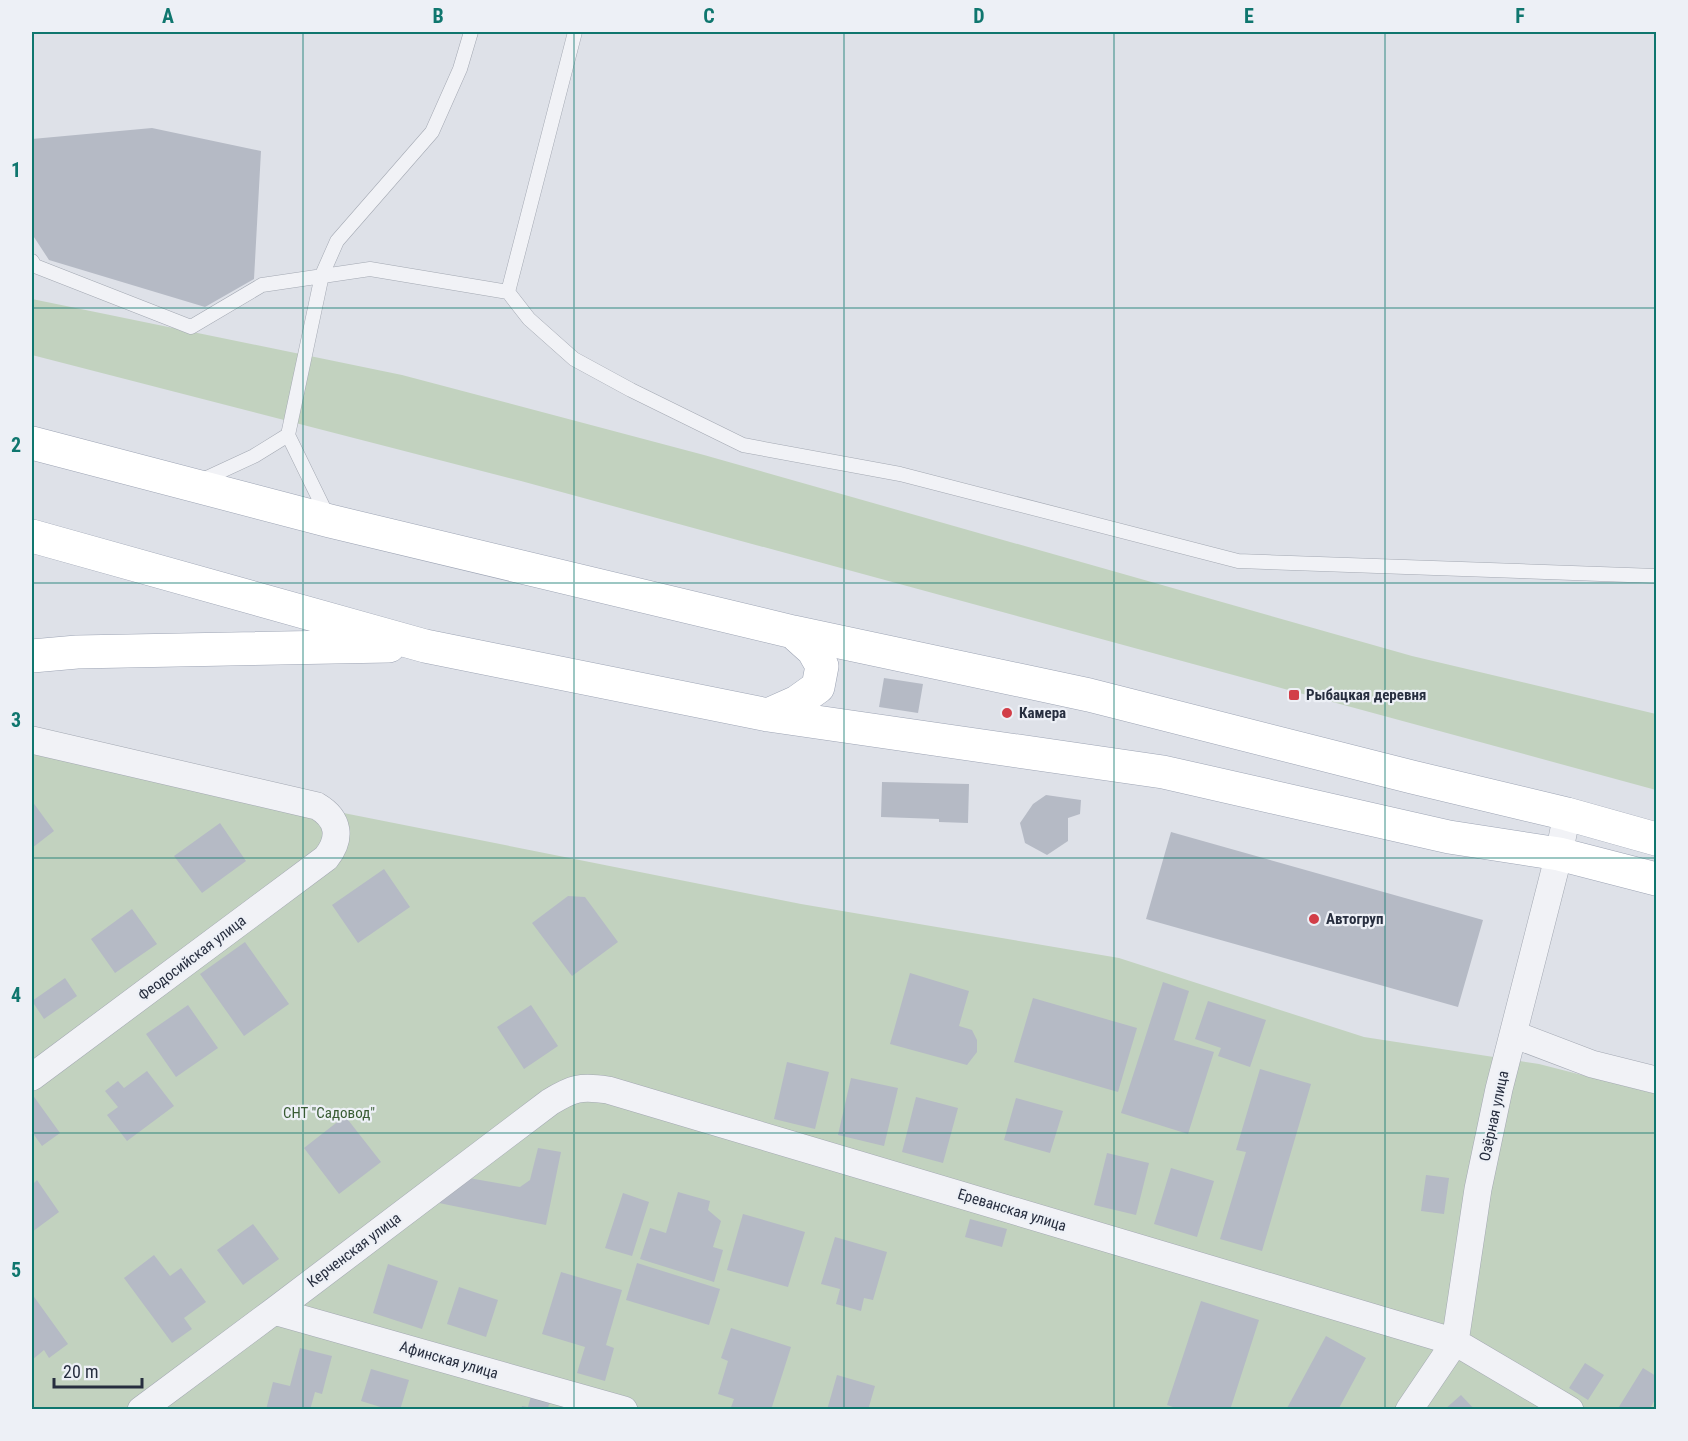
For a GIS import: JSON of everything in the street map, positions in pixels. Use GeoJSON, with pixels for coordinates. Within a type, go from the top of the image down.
{"type":"FeatureCollection","features":[{"type":"Feature","properties":{"kind":"main road"},"geometry":{"type":"LineString","coordinates":[[32,443],[330,521],[793,632],[1089,695],[1567,814],[1656,839]]}},
{"type":"Feature","properties":{"kind":"main road"},"geometry":{"type":"LineString","coordinates":[[32,536],[425,645],[768,715],[1163,771],[1449,837],[1559,854],[1656,879]]}},
{"type":"Feature","properties":{"kind":"main road"},"geometry":{"type":"LineString","coordinates":[[768,715],[797,702],[818,687],[822,666],[813,650],[793,632]]}},
{"type":"Feature","properties":{"kind":"main road"},"geometry":{"type":"LineString","coordinates":[[32,656],[77,652],[425,645]]}},
{"type":"Feature","properties":{"kind":"street","name":"Феодосийская улица"},"geometry":{"type":"LineString","coordinates":[[32,740],[317,806],[326,811],[336,829],[333,850],[326,858],[32,1077]]}},
{"type":"Feature","properties":{"kind":"street","name":"Озёрная улица"},"geometry":{"type":"LineString","coordinates":[[1409,1410],[1455,1342],[1478,1189],[1499,1089],[1559,854],[1567,814]]}},
{"type":"Feature","properties":{"kind":"street"},"geometry":{"type":"LineString","coordinates":[[1513,1034],[1592,1064],[1656,1080]]}},
{"type":"Feature","properties":{"kind":"street","name":"Ереванская улица"},"geometry":{"type":"LineString","coordinates":[[567,1091],[587,1087],[608,1090],[1455,1342],[1570,1410]]}},
{"type":"Feature","properties":{"kind":"street","name":"Керченская улица"},"geometry":{"type":"LineString","coordinates":[[141,1410],[567,1091]]}},
{"type":"Feature","properties":{"kind":"street","name":"Афинская улица"},"geometry":{"type":"LineString","coordinates":[[274,1311],[624,1410]]}},
{"type":"Feature","properties":{"kind":"lane"},"geometry":{"type":"LineString","coordinates":[[330,521],[288,435],[322,275],[337,241],[432,132],[460,69],[471,32]]}},
{"type":"Feature","properties":{"kind":"lane"},"geometry":{"type":"LineString","coordinates":[[508,292],[575,32]]}},
{"type":"Feature","properties":{"kind":"lane"},"geometry":{"type":"LineString","coordinates":[[32,261],[35,266],[191,327],[262,285],[370,269],[508,292],[530,319],[574,359],[743,445],[900,474],[1238,561],[1656,576]]}},
{"type":"Feature","properties":{"kind":"lane"},"geometry":{"type":"LineString","coordinates":[[193,485],[254,456],[288,435]]}},
{"type":"Feature","properties":{"kind":"green space"},"geometry":{"type":"Polygon","coordinates":[[[32,299],[402,375],[704,455],[1412,656],[1656,714],[1656,790],[521,481],[32,355],[32,299]]]}},
{"type":"Feature","properties":{"kind":"green space","name":"СНТ \"Садовод\""},"geometry":{"type":"Polygon","coordinates":[[[32,747],[238,792],[801,904],[1119,958],[1364,1037],[1539,1064],[1656,1094],[1656,1409],[32,1410],[32,747]]]}},
{"type":"Feature","properties":{"kind":"building"},"geometry":{"type":"Polygon","coordinates":[[[152,128],[261,151],[254,279],[205,307],[49,260],[32,234],[32,139],[152,128]]]}},
{"type":"Feature","properties":{"kind":"building"},"geometry":{"type":"Polygon","coordinates":[[[884,678],[923,684],[918,713],[879,707],[884,678]]]}},
{"type":"Feature","properties":{"kind":"building"},"geometry":{"type":"Polygon","coordinates":[[[882,782],[969,784],[968,823],[939,822],[939,819],[881,817],[882,782]]]}},
{"type":"Feature","properties":{"kind":"building"},"geometry":{"type":"Polygon","coordinates":[[[1046,795],[1081,800],[1080,814],[1068,818],[1068,841],[1047,855],[1025,843],[1020,823],[1033,804],[1046,795]]]}},
{"type":"Feature","properties":{"kind":"building"},"geometry":{"type":"Polygon","coordinates":[[[32,801],[54,831],[32,848],[32,801]]]}},
{"type":"Feature","properties":{"kind":"building"},"geometry":{"type":"Polygon","coordinates":[[[220,823],[246,861],[202,893],[174,856],[220,823]]]}},
{"type":"Feature","properties":{"kind":"building","name":"Автогруп"},"geometry":{"type":"Polygon","coordinates":[[[1171,832],[1483,920],[1458,1007],[1146,919],[1171,832]]]}},
{"type":"Feature","properties":{"kind":"building"},"geometry":{"type":"Polygon","coordinates":[[[384,869],[410,907],[358,943],[332,905],[384,869]]]}},
{"type":"Feature","properties":{"kind":"building"},"geometry":{"type":"Polygon","coordinates":[[[568,896],[585,897],[618,942],[572,976],[532,923],[568,896]]]}},
{"type":"Feature","properties":{"kind":"building"},"geometry":{"type":"Polygon","coordinates":[[[132,909],[157,944],[115,973],[91,939],[132,909]]]}},
{"type":"Feature","properties":{"kind":"building"},"geometry":{"type":"Polygon","coordinates":[[[245,942],[289,1004],[244,1036],[200,974],[245,942]]]}},
{"type":"Feature","properties":{"kind":"building"},"geometry":{"type":"Polygon","coordinates":[[[910,973],[969,991],[959,1026],[972,1030],[977,1040],[977,1052],[967,1065],[890,1044],[910,973]]]}},
{"type":"Feature","properties":{"kind":"building"},"geometry":{"type":"Polygon","coordinates":[[[65,978],[77,996],[44,1019],[32,1001],[65,978]]]}},
{"type":"Feature","properties":{"kind":"building"},"geometry":{"type":"Polygon","coordinates":[[[1163,982],[1189,991],[1174,1040],[1214,1052],[1188,1134],[1121,1113],[1163,982]]]}},
{"type":"Feature","properties":{"kind":"building"},"geometry":{"type":"Polygon","coordinates":[[[1033,998],[1137,1028],[1118,1092],[1014,1062],[1033,998]]]}},
{"type":"Feature","properties":{"kind":"building"},"geometry":{"type":"Polygon","coordinates":[[[1208,1001],[1266,1020],[1250,1067],[1218,1056],[1221,1048],[1195,1039],[1208,1001]]]}},
{"type":"Feature","properties":{"kind":"building"},"geometry":{"type":"Polygon","coordinates":[[[188,1005],[218,1048],[176,1077],[146,1034],[188,1005]]]}},
{"type":"Feature","properties":{"kind":"building"},"geometry":{"type":"Polygon","coordinates":[[[531,1005],[558,1046],[524,1069],[497,1027],[531,1005]]]}},
{"type":"Feature","properties":{"kind":"building"},"geometry":{"type":"Polygon","coordinates":[[[787,1062],[829,1072],[815,1129],[774,1119],[787,1062]]]}},
{"type":"Feature","properties":{"kind":"building"},"geometry":{"type":"Polygon","coordinates":[[[1260,1069],[1311,1084],[1262,1251],[1220,1239],[1246,1152],[1236,1150],[1260,1069]]]}},
{"type":"Feature","properties":{"kind":"building"},"geometry":{"type":"Polygon","coordinates":[[[147,1071],[174,1106],[127,1141],[107,1115],[118,1107],[105,1091],[118,1081],[124,1088],[147,1071]]]}},
{"type":"Feature","properties":{"kind":"building"},"geometry":{"type":"Polygon","coordinates":[[[851,1078],[898,1088],[884,1146],[838,1135],[851,1078]]]}},
{"type":"Feature","properties":{"kind":"building"},"geometry":{"type":"Polygon","coordinates":[[[32,1094],[60,1133],[42,1146],[32,1132],[32,1094]]]}},
{"type":"Feature","properties":{"kind":"building"},"geometry":{"type":"Polygon","coordinates":[[[916,1097],[958,1108],[943,1163],[902,1152],[916,1097]]]}},
{"type":"Feature","properties":{"kind":"building"},"geometry":{"type":"Polygon","coordinates":[[[1016,1098],[1063,1111],[1050,1153],[1004,1140],[1016,1098]]]}},
{"type":"Feature","properties":{"kind":"building"},"geometry":{"type":"Polygon","coordinates":[[[345,1116],[381,1162],[339,1194],[304,1148],[345,1116]]]}},
{"type":"Feature","properties":{"kind":"building"},"geometry":{"type":"Polygon","coordinates":[[[538,1148],[561,1152],[546,1225],[439,1203],[463,1177],[520,1187],[530,1180],[538,1148]]]}},
{"type":"Feature","properties":{"kind":"building"},"geometry":{"type":"Polygon","coordinates":[[[1107,1153],[1149,1163],[1136,1215],[1094,1205],[1107,1153]]]}},
{"type":"Feature","properties":{"kind":"building"},"geometry":{"type":"Polygon","coordinates":[[[1171,1168],[1214,1181],[1197,1237],[1154,1224],[1171,1168]]]}},
{"type":"Feature","properties":{"kind":"building"},"geometry":{"type":"Polygon","coordinates":[[[1426,1175],[1449,1178],[1444,1214],[1421,1211],[1426,1175]]]}},
{"type":"Feature","properties":{"kind":"building"},"geometry":{"type":"Polygon","coordinates":[[[37,1180],[59,1212],[32,1232],[32,1185],[37,1180]]]}},
{"type":"Feature","properties":{"kind":"building"},"geometry":{"type":"Polygon","coordinates":[[[678,1192],[710,1201],[708,1210],[721,1221],[713,1247],[723,1250],[714,1282],[640,1259],[650,1228],[666,1233],[678,1192]]]}},
{"type":"Feature","properties":{"kind":"building"},"geometry":{"type":"Polygon","coordinates":[[[623,1193],[649,1202],[632,1256],[605,1248],[623,1193]]]}},
{"type":"Feature","properties":{"kind":"building"},"geometry":{"type":"Polygon","coordinates":[[[743,1214],[805,1232],[788,1287],[727,1270],[743,1214]]]}},
{"type":"Feature","properties":{"kind":"building"},"geometry":{"type":"Polygon","coordinates":[[[970,1219],[1007,1229],[1002,1247],[965,1237],[970,1219]]]}},
{"type":"Feature","properties":{"kind":"building"},"geometry":{"type":"Polygon","coordinates":[[[253,1224],[279,1259],[243,1285],[217,1250],[253,1224]]]}},
{"type":"Feature","properties":{"kind":"building"},"geometry":{"type":"Polygon","coordinates":[[[835,1237],[887,1252],[873,1300],[864,1298],[861,1311],[836,1304],[840,1289],[821,1284],[835,1237]]]}},
{"type":"Feature","properties":{"kind":"building"},"geometry":{"type":"Polygon","coordinates":[[[154,1255],[170,1276],[181,1268],[206,1302],[184,1318],[192,1329],[172,1343],[124,1278],[154,1255]]]}},
{"type":"Feature","properties":{"kind":"building"},"geometry":{"type":"Polygon","coordinates":[[[637,1263],[720,1289],[709,1325],[626,1300],[637,1263]]]}},
{"type":"Feature","properties":{"kind":"building"},"geometry":{"type":"Polygon","coordinates":[[[388,1264],[438,1281],[422,1329],[373,1313],[388,1264]]]}},
{"type":"Feature","properties":{"kind":"building"},"geometry":{"type":"Polygon","coordinates":[[[561,1272],[622,1290],[606,1345],[614,1348],[605,1381],[577,1373],[585,1347],[542,1334],[561,1272]]]}},
{"type":"Feature","properties":{"kind":"building"},"geometry":{"type":"Polygon","coordinates":[[[459,1287],[498,1300],[486,1337],[447,1324],[459,1287]]]}},
{"type":"Feature","properties":{"kind":"building"},"geometry":{"type":"Polygon","coordinates":[[[32,1294],[68,1344],[49,1358],[44,1350],[32,1360],[32,1294]]]}},
{"type":"Feature","properties":{"kind":"building"},"geometry":{"type":"Polygon","coordinates":[[[1201,1301],[1259,1320],[1230,1410],[1182,1410],[1167,1405],[1201,1301]]]}},
{"type":"Feature","properties":{"kind":"building"},"geometry":{"type":"Polygon","coordinates":[[[731,1328],[791,1347],[771,1410],[730,1410],[734,1399],[718,1394],[728,1361],[721,1358],[731,1328]]]}},
{"type":"Feature","properties":{"kind":"building"},"geometry":{"type":"Polygon","coordinates":[[[1326,1336],[1366,1358],[1338,1410],[1286,1410],[1326,1336]]]}},
{"type":"Feature","properties":{"kind":"building"},"geometry":{"type":"Polygon","coordinates":[[[300,1348],[332,1356],[322,1394],[315,1392],[310,1410],[266,1410],[273,1382],[290,1386],[300,1348]]]}},
{"type":"Feature","properties":{"kind":"building"},"geometry":{"type":"Polygon","coordinates":[[[1585,1363],[1604,1375],[1588,1400],[1569,1388],[1585,1363]]]}},
{"type":"Feature","properties":{"kind":"building"},"geometry":{"type":"Polygon","coordinates":[[[1643,1368],[1656,1376],[1656,1398],[1649,1410],[1617,1410],[1643,1368]]]}},
{"type":"Feature","properties":{"kind":"building"},"geometry":{"type":"Polygon","coordinates":[[[371,1369],[409,1380],[400,1410],[390,1410],[361,1401],[371,1369]]]}},
{"type":"Feature","properties":{"kind":"building"},"geometry":{"type":"Polygon","coordinates":[[[837,1375],[875,1386],[868,1410],[827,1410],[837,1375]]]}},
{"type":"Feature","properties":{"kind":"building"},"geometry":{"type":"Polygon","coordinates":[[[1461,1395],[1475,1410],[1444,1410],[1461,1395]]]}},
{"type":"Feature","properties":{"kind":"building"},"geometry":{"type":"Polygon","coordinates":[[[531,1396],[550,1402],[547,1410],[521,1410],[522,1406],[528,1407],[531,1396]]]}},
{"type":"Feature","properties":{"kind":"place","name":"Рыбацкая деревня"},"geometry":{"type":"Point","coordinates":[1294,695]}},
{"type":"Feature","properties":{"kind":"place","name":"Камера"},"geometry":{"type":"Point","coordinates":[1007,713]}},
{"type":"Feature","properties":{"kind":"place","name":"Автогруп"},"geometry":{"type":"Point","coordinates":[1314,919]}}]}
